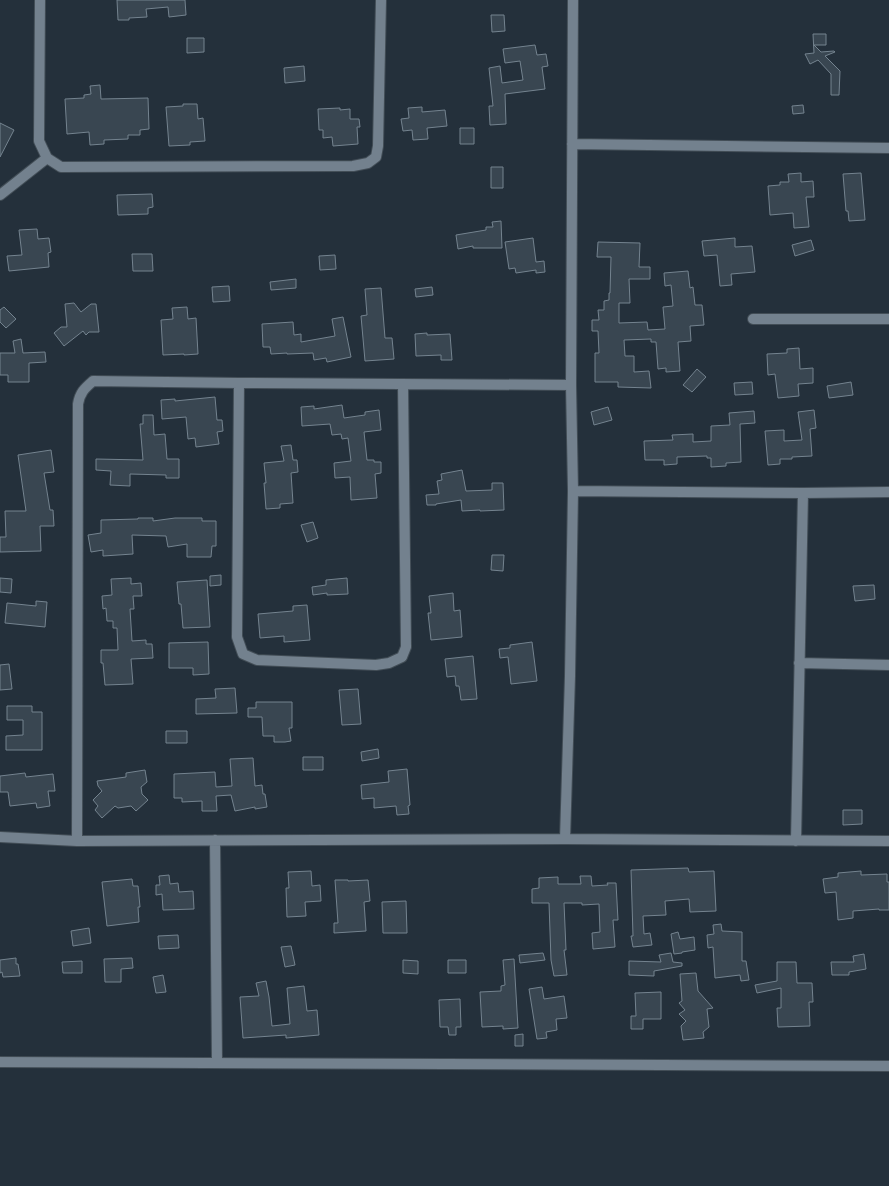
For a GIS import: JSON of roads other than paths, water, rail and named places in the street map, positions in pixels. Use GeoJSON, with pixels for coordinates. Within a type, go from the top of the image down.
{"type":"FeatureCollection","features":[{"type":"Feature","properties":{"kind":"street"},"geometry":{"type":"LineString","coordinates":[[40,0],[39,141],[47,158],[60,167],[353,166],[368,163],[376,157],[378,146],[381,0]]}},
{"type":"Feature","properties":{"kind":"street"},"geometry":{"type":"LineString","coordinates":[[565,839],[570,676],[573,491],[571,385],[574,0]]}},
{"type":"Feature","properties":{"kind":"street"},"geometry":{"type":"LineString","coordinates":[[572,144],[889,148]]}},
{"type":"Feature","properties":{"kind":"street"},"geometry":{"type":"LineString","coordinates":[[0,195],[47,158]]}},
{"type":"Feature","properties":{"kind":"street"},"geometry":{"type":"LineString","coordinates":[[753,319],[889,319]]}},
{"type":"Feature","properties":{"kind":"street"},"geometry":{"type":"LineString","coordinates":[[77,840],[78,404],[80,395],[84,388],[93,380],[240,383],[571,385]]}},
{"type":"Feature","properties":{"kind":"street"},"geometry":{"type":"LineString","coordinates":[[240,383],[237,636],[243,654],[256,660],[376,665],[389,663],[402,657],[406,647],[403,384]]}},
{"type":"Feature","properties":{"kind":"street"},"geometry":{"type":"LineString","coordinates":[[573,491],[803,493],[889,492]]}},
{"type":"Feature","properties":{"kind":"street"},"geometry":{"type":"LineString","coordinates":[[796,841],[803,493]]}},
{"type":"Feature","properties":{"kind":"street"},"geometry":{"type":"LineString","coordinates":[[799,663],[889,665]]}},
{"type":"Feature","properties":{"kind":"street"},"geometry":{"type":"LineString","coordinates":[[0,837],[77,840],[565,839],[889,841]]}},
{"type":"Feature","properties":{"kind":"street"},"geometry":{"type":"LineString","coordinates":[[215,840],[217,1062]]}},
{"type":"Feature","properties":{"kind":"street"},"geometry":{"type":"LineString","coordinates":[[0,1062],[889,1066]]}}]}
